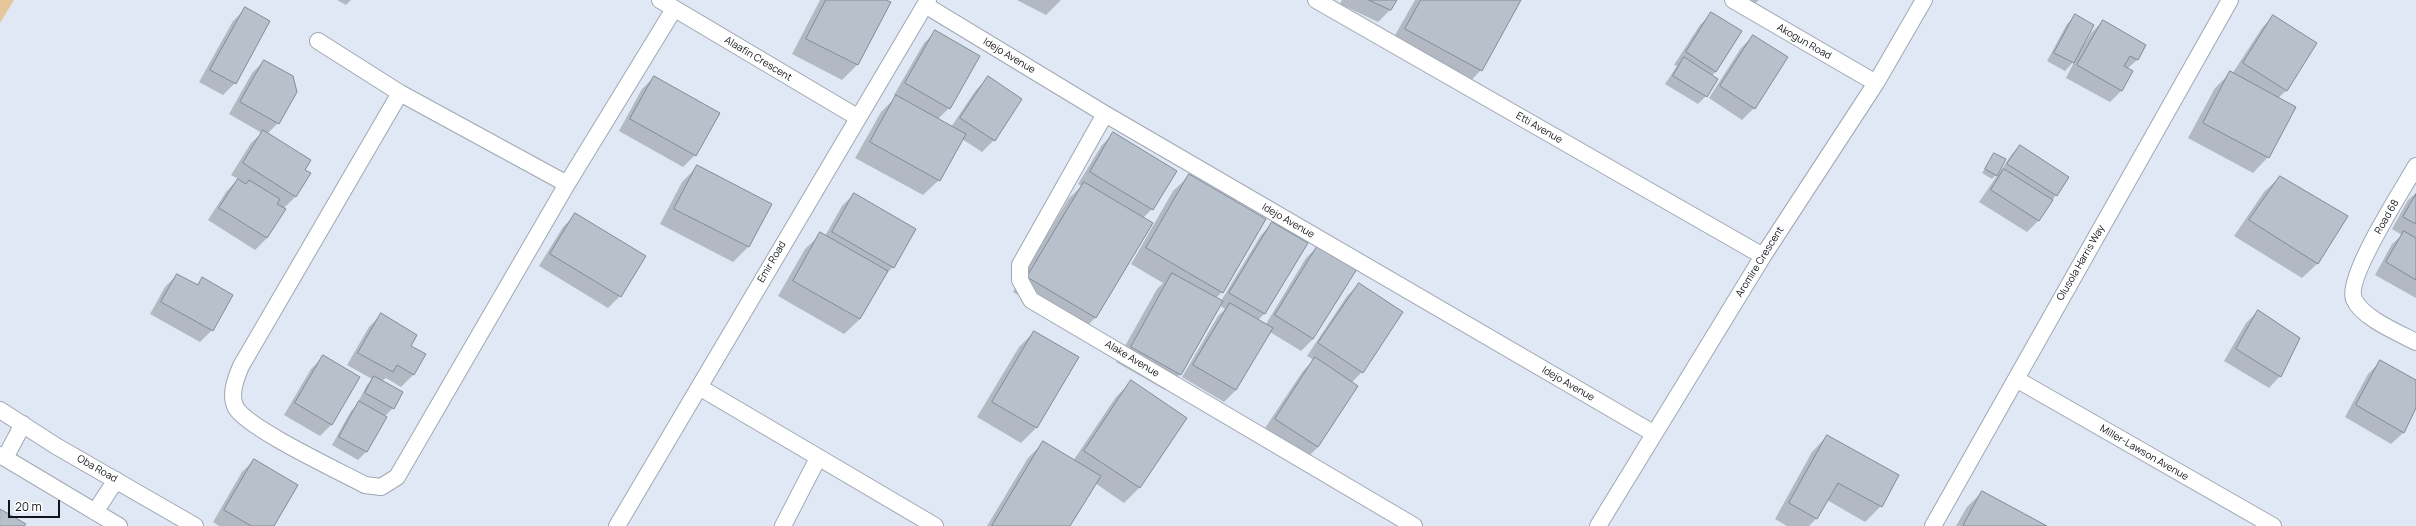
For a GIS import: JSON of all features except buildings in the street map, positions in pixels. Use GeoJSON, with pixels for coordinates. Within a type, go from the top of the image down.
{"type":"FeatureCollection","features":[{"type":"Feature","properties":{"kind":"street","name":"Alaafin Crescent"},"geometry":{"type":"LineString","coordinates":[[660,0],[857,117]]}},
{"type":"Feature","properties":{"kind":"street","name":"Etti Avenue"},"geometry":{"type":"LineString","coordinates":[[1316,0],[1763,256]]}},
{"type":"Feature","properties":{"kind":"street","name":"Akogun Road"},"geometry":{"type":"LineString","coordinates":[[1733,0],[1876,83]]}},
{"type":"Feature","properties":{"kind":"street","name":"Aromire Crescent"},"geometry":{"type":"LineString","coordinates":[[1598,526],[1763,256],[1876,83],[1924,0]]}},
{"type":"Feature","properties":{"kind":"street","name":"Olusola Harris Way"},"geometry":{"type":"LineString","coordinates":[[1933,526],[2230,0]]}},
{"type":"Feature","properties":{"kind":"street","name":"Idejo Avenue"},"geometry":{"type":"LineString","coordinates":[[927,3],[1105,114],[1653,434]]}},
{"type":"Feature","properties":{"kind":"street","name":"Emir Road"},"geometry":{"type":"LineString","coordinates":[[617,526],[857,117],[927,3]]}},
{"type":"Feature","properties":{"kind":"street"},"geometry":{"type":"LineString","coordinates":[[400,93],[245,360],[234,385],[236,407],[252,424],[365,485],[381,487],[397,477],[568,184],[674,8]]}},
{"type":"Feature","properties":{"kind":"street"},"geometry":{"type":"LineString","coordinates":[[318,41],[400,93],[568,184]]}},
{"type":"Feature","properties":{"kind":"street","name":"Alake Avenue"},"geometry":{"type":"LineString","coordinates":[[1105,114],[1020,265],[1020,280],[1032,300],[1414,526]]}},
{"type":"Feature","properties":{"kind":"street","name":"Road 68"},"geometry":{"type":"LineString","coordinates":[[2416,166],[2359,267],[2352,290],[2354,300],[2376,320],[2416,342]]}},
{"type":"Feature","properties":{"kind":"street","name":"Miller-Lawson Avenue"},"geometry":{"type":"LineString","coordinates":[[2016,379],[2273,526]]}},
{"type":"Feature","properties":{"kind":"street"},"geometry":{"type":"LineString","coordinates":[[699,387],[935,526]]}},
{"type":"Feature","properties":{"kind":"street","name":"Oba Road"},"geometry":{"type":"LineString","coordinates":[[0,410],[195,526]]}},
{"type":"Feature","properties":{"kind":"street"},"geometry":{"type":"LineString","coordinates":[[23,424],[3,457],[119,526]]}},
{"type":"Feature","properties":{"kind":"street"},"geometry":{"type":"LineString","coordinates":[[783,526],[818,458]]}},
{"type":"Feature","properties":{"kind":"street"},"geometry":{"type":"LineString","coordinates":[[95,512],[116,480]]}},
{"type":"Feature","properties":{"kind":"shaded area"},"geometry":{"type":"Polygon","coordinates":[[[0,0],[14,0],[0,23],[0,0]]]}}]}
